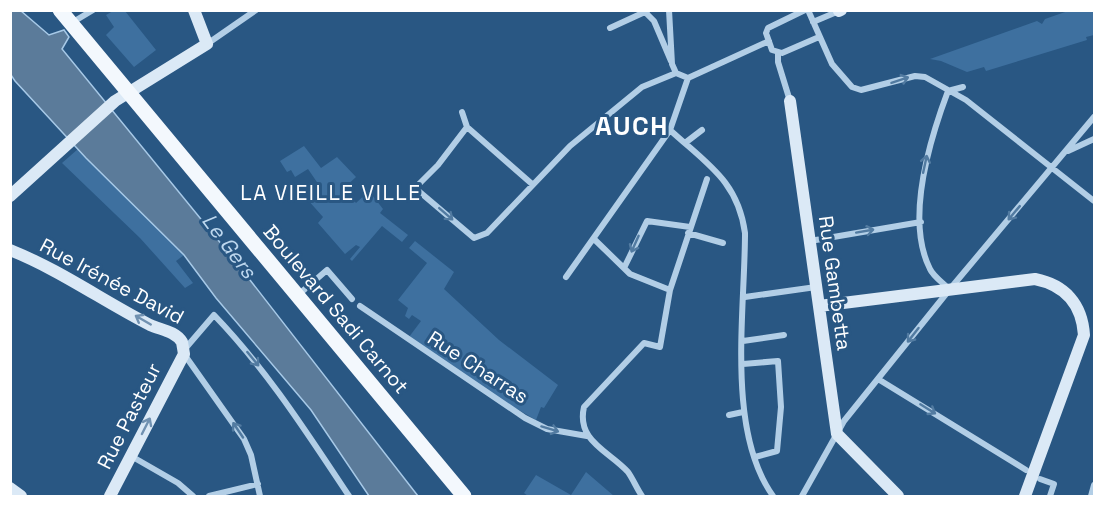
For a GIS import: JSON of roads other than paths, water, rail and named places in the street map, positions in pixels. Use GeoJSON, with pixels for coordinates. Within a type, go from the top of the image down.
{"type":"FeatureCollection","features":[{"type":"Feature","properties":{"kind":"main road","name":"Boulevard Sadi Carnot"},"geometry":{"type":"LineString","coordinates":[[60,10],[122,97],[298,296],[464,496]]}},
{"type":"Feature","properties":{"kind":"main road"},"geometry":{"type":"LineString","coordinates":[[10,196],[122,97],[207,44],[194,10]]}},
{"type":"Feature","properties":{"kind":"main road","name":"Rue Gambetta"},"geometry":{"type":"LineString","coordinates":[[790,101],[837,434]]}},
{"type":"Feature","properties":{"kind":"main road","name":"Rue Irénée David"},"geometry":{"type":"LineString","coordinates":[[10,250],[65,275],[152,326],[174,334],[182,342],[184,352]]}},
{"type":"Feature","properties":{"kind":"main road"},"geometry":{"type":"LineString","coordinates":[[819,306],[1035,279],[1062,289],[1070,295],[1080,312],[1084,335],[1082,344],[1025,496]]}},
{"type":"Feature","properties":{"kind":"main road","name":"Rue Pasteur"},"geometry":{"type":"LineString","coordinates":[[110,496],[184,352]]}},
{"type":"Feature","properties":{"kind":"main road"},"geometry":{"type":"LineString","coordinates":[[837,434],[898,496]]}},
{"type":"Feature","properties":{"kind":"main road"},"geometry":{"type":"LineString","coordinates":[[10,488],[21,496]]}},
{"type":"Feature","properties":{"kind":"street"},"geometry":{"type":"LineString","coordinates":[[70,23],[93,10]]}},
{"type":"Feature","properties":{"kind":"street"},"geometry":{"type":"LineString","coordinates":[[207,44],[256,10]]}},
{"type":"Feature","properties":{"kind":"street"},"geometry":{"type":"LineString","coordinates":[[669,10],[672,64]]}},
{"type":"Feature","properties":{"kind":"street"},"geometry":{"type":"LineString","coordinates":[[819,37],[778,53],[772,50],[766,33],[770,26],[807,10],[832,64],[849,85],[861,90],[919,76],[966,100],[1095,201]]}},
{"type":"Feature","properties":{"kind":"street"},"geometry":{"type":"LineString","coordinates":[[610,28],[645,11],[654,21],[676,73],[688,78]]}},
{"type":"Feature","properties":{"kind":"street"},"geometry":{"type":"LineString","coordinates":[[813,22],[840,11]]}},
{"type":"Feature","properties":{"kind":"street"},"geometry":{"type":"LineString","coordinates":[[566,277],[670,130],[688,78],[769,41]]}},
{"type":"Feature","properties":{"kind":"street","name":"Rue Gambetta"},"geometry":{"type":"LineString","coordinates":[[778,53],[778,62],[790,101]]}},
{"type":"Feature","properties":{"kind":"street"},"geometry":{"type":"LineString","coordinates":[[467,127],[438,165],[415,188],[474,238],[487,233],[570,146],[642,87],[676,73]]}},
{"type":"Feature","properties":{"kind":"street"},"geometry":{"type":"LineString","coordinates":[[948,91],[963,87]]}},
{"type":"Feature","properties":{"kind":"street"},"geometry":{"type":"LineString","coordinates":[[948,91],[932,135],[923,172],[921,222],[923,250],[930,271],[950,289]]}},
{"type":"Feature","properties":{"kind":"street"},"geometry":{"type":"LineString","coordinates":[[462,112],[467,127],[532,184]]}},
{"type":"Feature","properties":{"kind":"street"},"geometry":{"type":"LineString","coordinates":[[802,496],[844,421],[950,289],[1095,117]]}},
{"type":"Feature","properties":{"kind":"street"},"geometry":{"type":"LineString","coordinates":[[670,130],[727,183],[741,207],[746,233],[742,412],[761,480],[772,496]]}},
{"type":"Feature","properties":{"kind":"street"},"geometry":{"type":"LineString","coordinates":[[685,143],[702,130]]}},
{"type":"Feature","properties":{"kind":"street"},"geometry":{"type":"LineString","coordinates":[[1065,152],[1095,139]]}},
{"type":"Feature","properties":{"kind":"street"},"geometry":{"type":"LineString","coordinates":[[641,496],[628,473],[587,436],[582,423],[584,407],[644,343],[660,347],[670,290],[707,178]]}},
{"type":"Feature","properties":{"kind":"street"},"geometry":{"type":"LineString","coordinates":[[624,268],[647,221],[689,230],[723,243]]}},
{"type":"Feature","properties":{"kind":"street"},"geometry":{"type":"LineString","coordinates":[[810,241],[921,222]]}},
{"type":"Feature","properties":{"kind":"street"},"geometry":{"type":"LineString","coordinates":[[594,239],[630,274],[670,290]]}},
{"type":"Feature","properties":{"kind":"street"},"geometry":{"type":"LineString","coordinates":[[298,296],[327,270],[352,298]]}},
{"type":"Feature","properties":{"kind":"street"},"geometry":{"type":"LineString","coordinates":[[744,297],[816,287]]}},
{"type":"Feature","properties":{"kind":"street","name":"Rue Charras"},"geometry":{"type":"LineString","coordinates":[[360,306],[492,398],[532,422],[547,429],[587,436]]}},
{"type":"Feature","properties":{"kind":"street"},"geometry":{"type":"LineString","coordinates":[[260,496],[244,439],[184,352],[214,315],[294,412],[349,496]]}},
{"type":"Feature","properties":{"kind":"street"},"geometry":{"type":"LineString","coordinates":[[743,341],[784,335]]}},
{"type":"Feature","properties":{"kind":"street"},"geometry":{"type":"LineString","coordinates":[[743,364],[778,361],[781,407],[777,451],[755,457]]}},
{"type":"Feature","properties":{"kind":"street"},"geometry":{"type":"LineString","coordinates":[[878,379],[1026,470]]}},
{"type":"Feature","properties":{"kind":"street"},"geometry":{"type":"LineString","coordinates":[[729,415],[742,412]]}},
{"type":"Feature","properties":{"kind":"street"},"geometry":{"type":"LineString","coordinates":[[131,456],[177,483],[193,496]]}},
{"type":"Feature","properties":{"kind":"street"},"geometry":{"type":"LineString","coordinates":[[1040,479],[1054,484],[1050,496]]}},
{"type":"Feature","properties":{"kind":"street"},"geometry":{"type":"LineString","coordinates":[[209,496],[258,484]]}},
{"type":"Feature","properties":{"kind":"street"},"geometry":{"type":"LineString","coordinates":[[1091,496],[1095,485]]}},
{"type":"Feature","properties":{"kind":"district","name":"AUCH"},"geometry":{"type":"Point","coordinates":[632,126]}},
{"type":"Feature","properties":{"kind":"district","name":"LA VIEILLE VILLE"},"geometry":{"type":"Point","coordinates":[331,193]}},
{"type":"Feature","properties":{"kind":"water label","name":"Le Gers"},"geometry":{"type":"Point","coordinates":[229,246]}}]}
